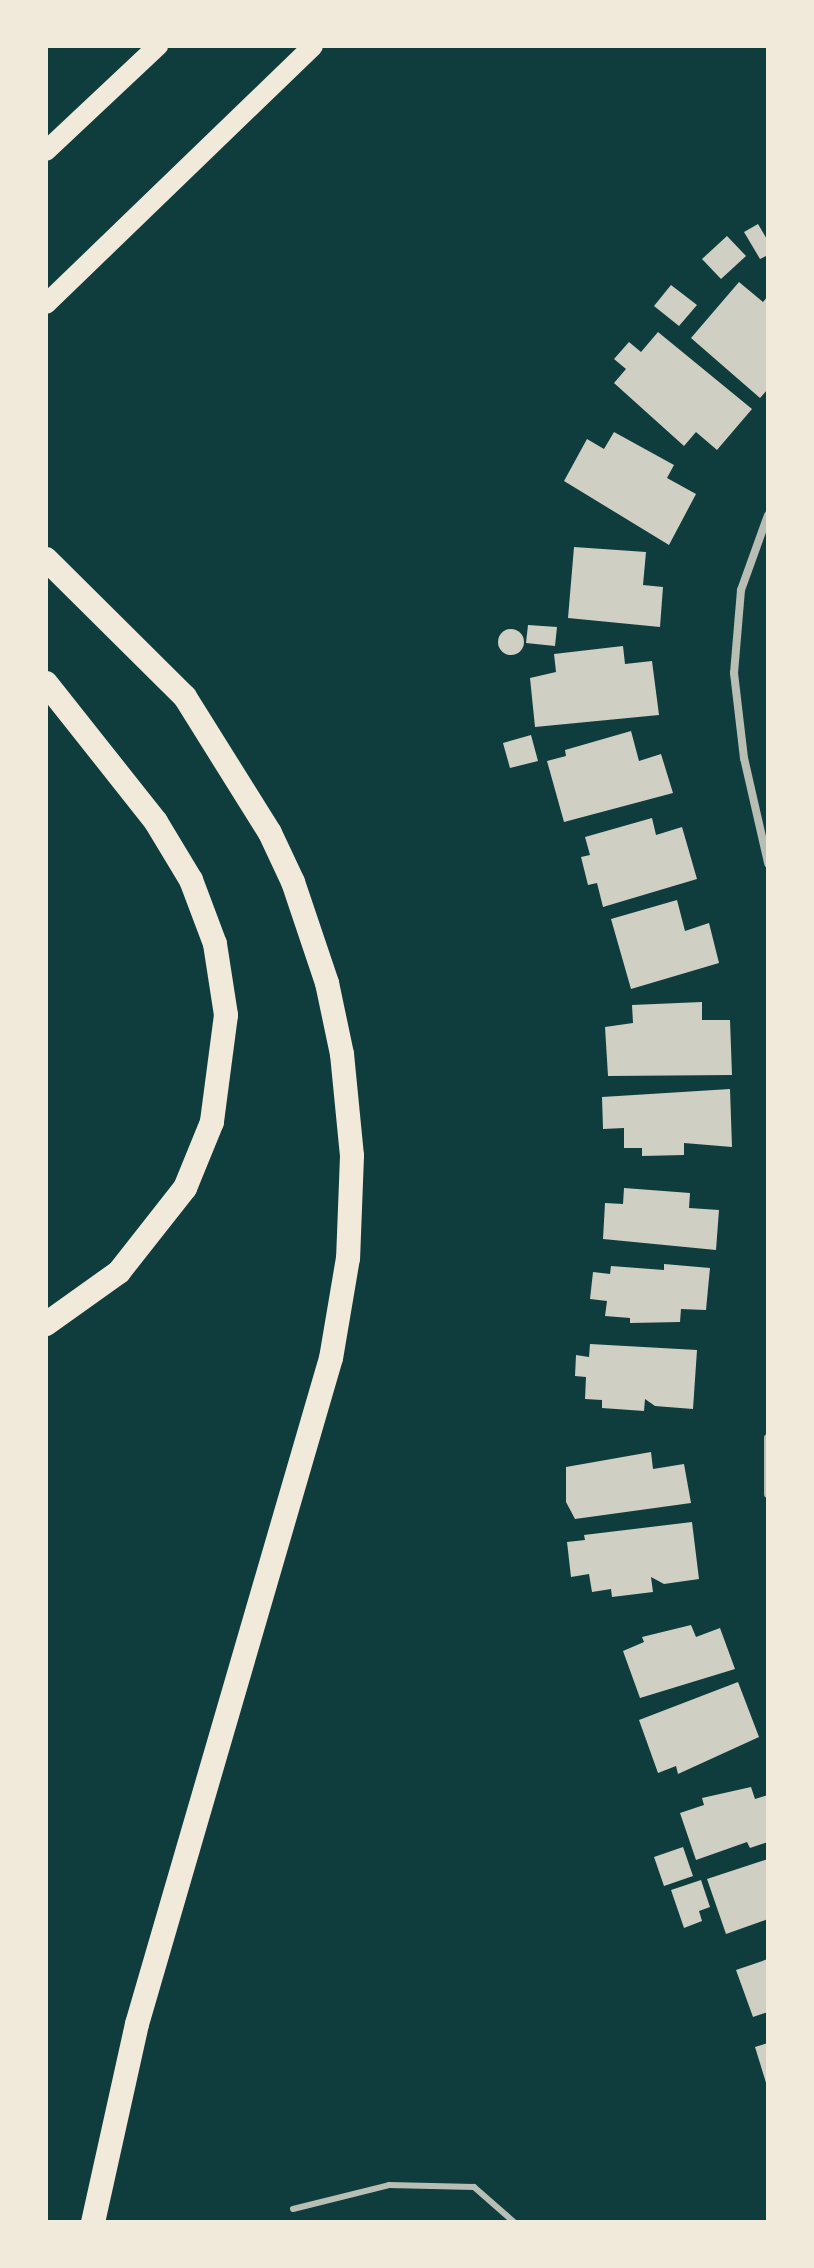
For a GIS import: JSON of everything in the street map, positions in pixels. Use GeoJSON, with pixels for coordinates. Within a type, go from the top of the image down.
{"type":"FeatureCollection","features":[{"type":"Feature","properties":{"kind":"highway"},"geometry":{"type":"LineString","coordinates":[[46,559],[185,697],[270,833],[293,882],[327,983],[342,1054],[352,1156],[348,1258],[331,1358],[137,2024],[93,2222]]}},
{"type":"Feature","properties":{"kind":"highway"},"geometry":{"type":"LineString","coordinates":[[46,683],[156,822],[191,880],[215,944],[226,1015],[215,1110],[185,1188],[119,1272],[46,1324]]}},
{"type":"Feature","properties":{"kind":"main road"},"geometry":{"type":"LineString","coordinates":[[46,151],[158,46]]}},
{"type":"Feature","properties":{"kind":"main road"},"geometry":{"type":"LineString","coordinates":[[46,304],[313,46]]}},
{"type":"Feature","properties":{"kind":"street"},"geometry":{"type":"LineString","coordinates":[[768,515],[741,590],[734,673],[744,758],[768,863]]}},
{"type":"Feature","properties":{"kind":"street"},"geometry":{"type":"LineString","coordinates":[[768,1438],[768,1494]]}},
{"type":"Feature","properties":{"kind":"lane"},"geometry":{"type":"LineString","coordinates":[[293,2209],[389,2185],[474,2187],[514,2222]]}},
{"type":"Feature","properties":{"kind":"building"},"geometry":{"type":"Polygon","coordinates":[[[758,224],[768,241],[768,255],[760,259],[744,232],[758,224]]]}},
{"type":"Feature","properties":{"kind":"building"},"geometry":{"type":"Polygon","coordinates":[[[727,236],[746,256],[721,279],[702,259],[727,236]]]}},
{"type":"Feature","properties":{"kind":"building"},"geometry":{"type":"Polygon","coordinates":[[[739,282],[763,302],[768,296],[768,389],[760,398],[691,338],[739,282]]]}},
{"type":"Feature","properties":{"kind":"building"},"geometry":{"type":"Polygon","coordinates":[[[671,285],[697,305],[679,326],[654,306],[671,285]]]}},
{"type":"Feature","properties":{"kind":"building"},"geometry":{"type":"Polygon","coordinates":[[[658,332],[752,409],[717,450],[696,432],[684,446],[614,383],[626,369],[614,359],[629,342],[641,352],[658,332]]]}},
{"type":"Feature","properties":{"kind":"building"},"geometry":{"type":"Polygon","coordinates":[[[614,432],[674,465],[667,478],[696,494],[669,545],[564,481],[587,439],[604,449],[614,432]]]}},
{"type":"Feature","properties":{"kind":"building"},"geometry":{"type":"Polygon","coordinates":[[[574,547],[646,552],[643,585],[663,587],[660,627],[568,618],[574,547]]]}},
{"type":"Feature","properties":{"kind":"building"},"geometry":{"type":"Polygon","coordinates":[[[528,625],[557,627],[555,646],[526,643],[528,625]]]}},
{"type":"Feature","properties":{"kind":"building"},"geometry":{"type":"Polygon","coordinates":[[[511,629],[520,633],[524,642],[520,651],[511,655],[502,651],[498,642],[502,633],[511,629]]]}},
{"type":"Feature","properties":{"kind":"building"},"geometry":{"type":"Polygon","coordinates":[[[623,646],[625,664],[652,661],[659,715],[535,727],[530,678],[556,672],[554,654],[623,646]]]}},
{"type":"Feature","properties":{"kind":"building"},"geometry":{"type":"Polygon","coordinates":[[[631,731],[639,761],[661,754],[673,793],[564,822],[547,761],[566,756],[565,750],[631,731]]]}},
{"type":"Feature","properties":{"kind":"building"},"geometry":{"type":"Polygon","coordinates":[[[531,735],[538,761],[510,768],[503,743],[531,735]]]}},
{"type":"Feature","properties":{"kind":"building"},"geometry":{"type":"Polygon","coordinates":[[[652,818],[656,835],[682,827],[697,879],[603,907],[597,883],[588,885],[581,857],[590,855],[585,837],[652,818]]]}},
{"type":"Feature","properties":{"kind":"building"},"geometry":{"type":"Polygon","coordinates":[[[677,900],[685,931],[709,923],[719,963],[631,989],[611,919],[677,900]]]}},
{"type":"Feature","properties":{"kind":"building"},"geometry":{"type":"Polygon","coordinates":[[[702,1002],[702,1020],[730,1020],[732,1075],[608,1076],[605,1027],[633,1023],[632,1005],[702,1002]]]}},
{"type":"Feature","properties":{"kind":"building"},"geometry":{"type":"Polygon","coordinates":[[[730,1089],[732,1147],[684,1143],[684,1155],[642,1156],[642,1148],[624,1148],[624,1128],[603,1129],[602,1097],[730,1089]]]}},
{"type":"Feature","properties":{"kind":"building"},"geometry":{"type":"Polygon","coordinates":[[[624,1188],[690,1193],[689,1208],[719,1210],[716,1250],[603,1239],[605,1203],[623,1204],[624,1188]]]}},
{"type":"Feature","properties":{"kind":"building"},"geometry":{"type":"Polygon","coordinates":[[[664,1264],[710,1268],[706,1310],[681,1309],[680,1322],[630,1323],[630,1318],[605,1316],[607,1301],[590,1299],[593,1272],[610,1274],[611,1266],[664,1270],[664,1264]]]}},
{"type":"Feature","properties":{"kind":"building"},"geometry":{"type":"Polygon","coordinates":[[[590,1344],[697,1350],[693,1409],[655,1406],[645,1399],[644,1411],[602,1408],[602,1400],[585,1399],[586,1377],[575,1376],[576,1355],[589,1357],[590,1344]]]}},
{"type":"Feature","properties":{"kind":"building"},"geometry":{"type":"Polygon","coordinates":[[[651,1452],[653,1469],[684,1464],[691,1503],[575,1519],[566,1502],[566,1467],[651,1452]]]}},
{"type":"Feature","properties":{"kind":"building"},"geometry":{"type":"Polygon","coordinates":[[[692,1522],[699,1579],[664,1584],[651,1577],[653,1592],[612,1597],[611,1589],[592,1592],[589,1574],[571,1577],[567,1542],[585,1540],[584,1535],[692,1522]]]}},
{"type":"Feature","properties":{"kind":"building"},"geometry":{"type":"Polygon","coordinates":[[[691,1625],[696,1637],[720,1628],[735,1669],[640,1698],[623,1651],[644,1642],[642,1637],[691,1625]]]}},
{"type":"Feature","properties":{"kind":"building"},"geometry":{"type":"Polygon","coordinates":[[[738,1682],[759,1737],[678,1774],[676,1766],[658,1773],[639,1720],[738,1682]]]}},
{"type":"Feature","properties":{"kind":"building"},"geometry":{"type":"Polygon","coordinates":[[[751,1787],[755,1799],[768,1795],[768,1842],[750,1848],[747,1842],[696,1860],[680,1813],[704,1805],[702,1798],[751,1787]]]}},
{"type":"Feature","properties":{"kind":"building"},"geometry":{"type":"Polygon","coordinates":[[[683,1847],[693,1876],[664,1886],[654,1857],[683,1847]]]}},
{"type":"Feature","properties":{"kind":"building"},"geometry":{"type":"Polygon","coordinates":[[[768,1859],[768,1919],[726,1934],[707,1879],[768,1859]]]}},
{"type":"Feature","properties":{"kind":"building"},"geometry":{"type":"Polygon","coordinates":[[[701,1880],[710,1907],[699,1911],[702,1921],[684,1928],[671,1890],[701,1880]]]}},
{"type":"Feature","properties":{"kind":"building"},"geometry":{"type":"Polygon","coordinates":[[[768,1959],[768,2012],[753,2017],[736,1970],[768,1959]]]}},
{"type":"Feature","properties":{"kind":"building"},"geometry":{"type":"Polygon","coordinates":[[[768,2043],[768,2086],[767,2086],[755,2047],[768,2043]]]}}]}
